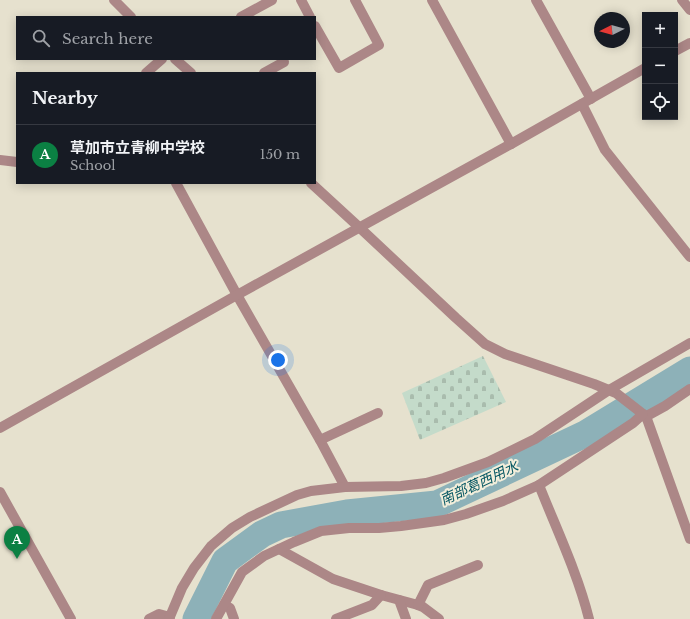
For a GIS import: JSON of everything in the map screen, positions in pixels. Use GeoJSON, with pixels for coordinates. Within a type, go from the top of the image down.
{"type":"FeatureCollection","features":[{"type":"Feature","properties":{"kind":"street"},"geometry":{"type":"LineString","coordinates":[[114,0],[130,16]]}},
{"type":"Feature","properties":{"kind":"street"},"geometry":{"type":"LineString","coordinates":[[243,16],[272,0]]}},
{"type":"Feature","properties":{"kind":"street"},"geometry":{"type":"LineString","coordinates":[[300,0],[309,16]]}},
{"type":"Feature","properties":{"kind":"street"},"geometry":{"type":"LineString","coordinates":[[316,28],[338,68],[379,45],[355,0]]}},
{"type":"Feature","properties":{"kind":"street"},"geometry":{"type":"LineString","coordinates":[[432,0],[511,144]]}},
{"type":"Feature","properties":{"kind":"street"},"geometry":{"type":"LineString","coordinates":[[536,0],[591,99]]}},
{"type":"Feature","properties":{"kind":"street"},"geometry":{"type":"LineString","coordinates":[[682,0],[690,10]]}},
{"type":"Feature","properties":{"kind":"street"},"geometry":{"type":"LineString","coordinates":[[678,50],[690,43]]}},
{"type":"Feature","properties":{"kind":"street"},"geometry":{"type":"LineString","coordinates":[[147,72],[161,60]]}},
{"type":"Feature","properties":{"kind":"street"},"geometry":{"type":"LineString","coordinates":[[177,60],[190,72]]}},
{"type":"Feature","properties":{"kind":"street"},"geometry":{"type":"LineString","coordinates":[[266,72],[284,62]]}},
{"type":"Feature","properties":{"kind":"street"},"geometry":{"type":"LineString","coordinates":[[0,428],[642,70]]}},
{"type":"Feature","properties":{"kind":"street"},"geometry":{"type":"LineString","coordinates":[[582,104],[605,150],[690,257]]}},
{"type":"Feature","properties":{"kind":"street"},"geometry":{"type":"LineString","coordinates":[[0,160],[16,162]]}},
{"type":"Feature","properties":{"kind":"street"},"geometry":{"type":"LineString","coordinates":[[177,184],[345,487]]}},
{"type":"Feature","properties":{"kind":"street"},"geometry":{"type":"LineString","coordinates":[[312,184],[485,344],[505,354],[594,384],[613,392],[644,415],[647,419],[690,539]]}},
{"type":"Feature","properties":{"kind":"street"},"geometry":{"type":"LineString","coordinates":[[149,619],[158,614],[170,618],[182,588],[194,568],[211,546],[232,528],[250,517],[297,495],[311,491],[345,487],[401,486],[426,483],[488,462],[535,439],[690,343]]}},
{"type":"Feature","properties":{"kind":"street"},"geometry":{"type":"LineString","coordinates":[[216,619],[242,572],[264,556],[321,531],[349,528],[394,527],[444,520],[503,501],[539,485],[644,415],[665,406],[690,389]]}},
{"type":"Feature","properties":{"kind":"street"},"geometry":{"type":"LineString","coordinates":[[320,440],[378,413]]}},
{"type":"Feature","properties":{"kind":"street"},"geometry":{"type":"LineString","coordinates":[[539,485],[575,576],[589,619]]}},
{"type":"Feature","properties":{"kind":"street"},"geometry":{"type":"LineString","coordinates":[[0,492],[71,619]]}},
{"type":"Feature","properties":{"kind":"street"},"geometry":{"type":"LineString","coordinates":[[279,549],[333,578],[381,595],[424,607],[439,619]]}},
{"type":"Feature","properties":{"kind":"street"},"geometry":{"type":"LineString","coordinates":[[418,605],[428,585],[478,565]]}},
{"type":"Feature","properties":{"kind":"street"},"geometry":{"type":"LineString","coordinates":[[336,619],[372,605],[381,595]]}},
{"type":"Feature","properties":{"kind":"street"},"geometry":{"type":"LineString","coordinates":[[399,600],[406,619]]}},
{"type":"Feature","properties":{"kind":"street"},"geometry":{"type":"LineString","coordinates":[[224,605],[230,608],[234,619]]}},
{"type":"Feature","properties":{"kind":"green space"},"geometry":{"type":"Polygon","coordinates":[[[483,356],[506,402],[420,440],[402,393],[483,356]]]}},
{"type":"Feature","properties":{"kind":"waterway","name":"南部葛西用水"},"geometry":{"type":"LineString","coordinates":[[196,619],[225,561],[262,534],[281,525],[347,513],[437,504],[585,434],[690,370]]}},
{"type":"Feature","properties":{"kind":"place","name":"草加市立青柳中学校"},"geometry":{"type":"Point","coordinates":[17,559]}}]}
